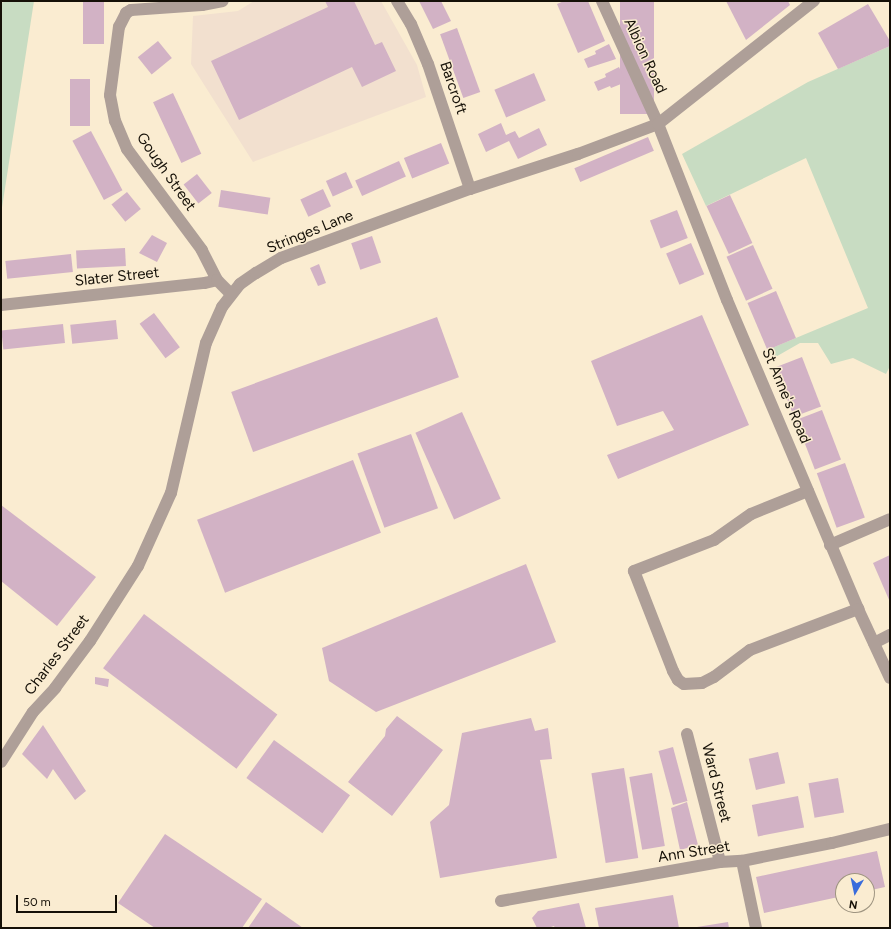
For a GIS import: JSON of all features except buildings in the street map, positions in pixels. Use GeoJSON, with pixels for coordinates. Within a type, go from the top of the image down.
{"type":"FeatureCollection","features":[{"type":"Feature","properties":{"kind":"street","name":"Gough Street"},"geometry":{"type":"LineString","coordinates":[[217,280],[202,250],[127,149],[115,121],[110,95],[119,27],[126,13],[131,10],[202,5],[223,1]]}},
{"type":"Feature","properties":{"kind":"street","name":"Barcroft"},"geometry":{"type":"LineString","coordinates":[[397,1],[411,24],[428,64],[470,189]]}},
{"type":"Feature","properties":{"kind":"street","name":"Albion Road"},"geometry":{"type":"LineString","coordinates":[[602,1],[658,124]]}},
{"type":"Feature","properties":{"kind":"street","name":"Stringes Lane"},"geometry":{"type":"LineString","coordinates":[[138,566],[171,493],[206,343],[222,307],[231,294],[256,273],[281,258],[470,189],[578,154],[658,124],[811,2]]}},
{"type":"Feature","properties":{"kind":"street","name":"St Anne's Road"},"geometry":{"type":"LineString","coordinates":[[658,124],[727,300],[830,545],[890,678]]}},
{"type":"Feature","properties":{"kind":"street"},"geometry":{"type":"LineString","coordinates":[[217,280],[231,294]]}},
{"type":"Feature","properties":{"kind":"street","name":"Slater Street"},"geometry":{"type":"LineString","coordinates":[[1,306],[205,283],[217,280]]}},
{"type":"Feature","properties":{"kind":"street"},"geometry":{"type":"LineString","coordinates":[[808,491],[751,514],[714,540],[634,572],[673,671],[678,680],[684,684],[702,683],[714,677],[750,650],[858,609]]}},
{"type":"Feature","properties":{"kind":"street"},"geometry":{"type":"LineString","coordinates":[[830,545],[890,519]]}},
{"type":"Feature","properties":{"kind":"street","name":"Charles Street"},"geometry":{"type":"LineString","coordinates":[[1,762],[33,712],[55,688],[90,641],[138,566]]}},
{"type":"Feature","properties":{"kind":"street"},"geometry":{"type":"LineString","coordinates":[[874,643],[890,635]]}},
{"type":"Feature","properties":{"kind":"street","name":"Ward Street"},"geometry":{"type":"LineString","coordinates":[[687,734],[720,862]]}},
{"type":"Feature","properties":{"kind":"street","name":"Ann Street"},"geometry":{"type":"LineString","coordinates":[[501,901],[720,862],[742,861],[832,844],[890,829]]}},
{"type":"Feature","properties":{"kind":"street"},"geometry":{"type":"LineString","coordinates":[[742,861],[756,928]]}},
{"type":"Feature","properties":{"kind":"shaded area"},"geometry":{"type":"Polygon","coordinates":[[[254,1],[381,1],[417,65],[426,97],[253,162],[191,64],[193,16],[238,11],[254,1]]]}},
{"type":"Feature","properties":{"kind":"green space"},"geometry":{"type":"Polygon","coordinates":[[[7,1],[34,1],[1,214],[1,3],[7,1]]]}},
{"type":"Feature","properties":{"kind":"green space"},"geometry":{"type":"Polygon","coordinates":[[[890,46],[890,366],[886,374],[853,358],[831,364],[818,343],[800,343],[772,359],[767,350],[868,308],[806,158],[706,206],[682,154],[808,82],[890,46]]]}}]}
